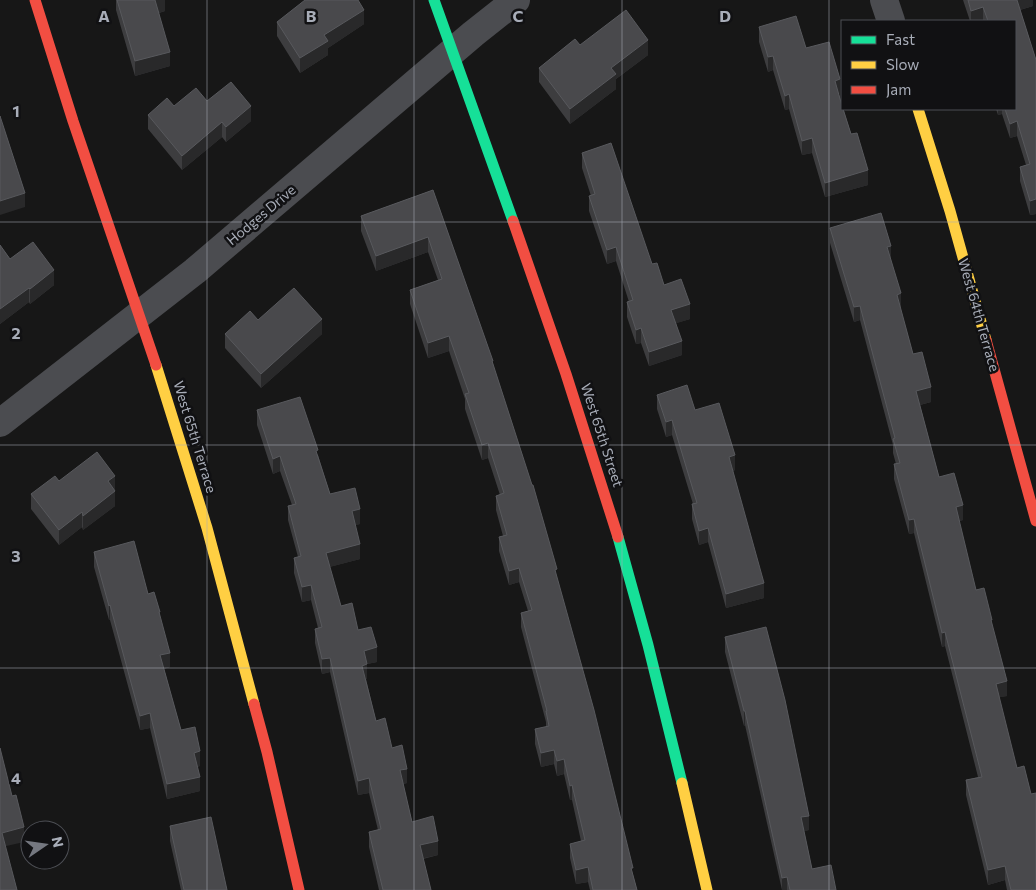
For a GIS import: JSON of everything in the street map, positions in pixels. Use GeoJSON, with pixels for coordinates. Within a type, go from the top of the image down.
{"type":"FeatureCollection","features":[{"type":"Feature","properties":{"kind":"street","name":"West 65th Terrace"},"geometry":{"type":"LineString","coordinates":[[35,0],[73,120],[162,380],[207,528],[267,752],[299,890]]}},
{"type":"Feature","properties":{"kind":"street","name":"West 65th Street"},"geometry":{"type":"LineString","coordinates":[[434,0],[503,190],[561,357],[608,501],[651,654],[707,890]]}},
{"type":"Feature","properties":{"kind":"street","name":"Hodges Drive"},"geometry":{"type":"LineString","coordinates":[[0,423],[195,271],[473,34],[516,0]]}},
{"type":"Feature","properties":{"kind":"street"},"geometry":{"type":"LineString","coordinates":[[884,0],[891,20]]}},
{"type":"Feature","properties":{"kind":"street","name":"West 64th Terrace"},"geometry":{"type":"LineString","coordinates":[[918,110],[950,211],[1036,521]]}},
{"type":"Feature","properties":{"kind":"building"},"geometry":{"type":"Polygon","coordinates":[[[117,0],[155,0],[170,52],[135,61],[117,0]]]}},
{"type":"Feature","properties":{"kind":"building"},"geometry":{"type":"Polygon","coordinates":[[[305,0],[358,0],[364,10],[324,35],[328,41],[300,58],[277,22],[305,0]]]}},
{"type":"Feature","properties":{"kind":"building"},"geometry":{"type":"Polygon","coordinates":[[[968,0],[1017,0],[1036,60],[1036,199],[1030,201],[1020,167],[1030,164],[1017,121],[1010,124],[1005,110],[1016,110],[1016,20],[988,20],[983,7],[971,11],[968,0]]]}},
{"type":"Feature","properties":{"kind":"building"},"geometry":{"type":"Polygon","coordinates":[[[626,10],[648,40],[611,68],[616,74],[570,109],[539,68],[575,39],[580,45],[626,10]]]}},
{"type":"Feature","properties":{"kind":"building"},"geometry":{"type":"Polygon","coordinates":[[[796,16],[806,48],[829,42],[840,79],[835,81],[841,102],[841,110],[843,110],[851,134],[857,133],[868,170],[825,183],[812,138],[802,141],[789,94],[785,96],[773,56],[768,57],[759,27],[796,16]]]}},
{"type":"Feature","properties":{"kind":"building"},"geometry":{"type":"Polygon","coordinates":[[[231,82],[251,106],[226,127],[222,122],[182,156],[148,115],[167,98],[174,106],[196,88],[207,101],[231,82]]]}},
{"type":"Feature","properties":{"kind":"building"},"geometry":{"type":"Polygon","coordinates":[[[0,116],[25,193],[0,201],[0,116]]]}},
{"type":"Feature","properties":{"kind":"building"},"geometry":{"type":"Polygon","coordinates":[[[611,143],[652,264],[657,263],[664,285],[681,279],[690,304],[671,310],[682,341],[649,352],[641,328],[636,330],[627,302],[633,300],[616,247],[607,250],[589,196],[595,194],[582,153],[611,143]]]}},
{"type":"Feature","properties":{"kind":"building"},"geometry":{"type":"Polygon","coordinates":[[[433,190],[493,361],[533,485],[594,710],[637,890],[593,890],[588,867],[576,870],[570,844],[585,840],[564,759],[557,761],[554,750],[541,753],[535,729],[549,726],[547,711],[521,613],[532,610],[519,568],[509,571],[499,537],[507,535],[496,496],[504,493],[488,443],[482,445],[465,394],[469,393],[449,336],[428,343],[410,290],[442,279],[428,237],[376,256],[361,216],[433,190]]]}},
{"type":"Feature","properties":{"kind":"building"},"geometry":{"type":"Polygon","coordinates":[[[881,213],[891,246],[887,247],[901,293],[897,295],[913,354],[922,352],[931,387],[916,391],[939,477],[954,473],[963,505],[956,507],[976,590],[984,588],[1007,681],[996,684],[1017,768],[1024,766],[1031,794],[1036,793],[1036,890],[1011,890],[1005,866],[988,870],[966,780],[982,777],[945,632],[942,633],[914,519],[909,520],[894,464],[900,463],[893,439],[895,438],[860,306],[854,307],[830,228],[881,213]]]}},
{"type":"Feature","properties":{"kind":"building"},"geometry":{"type":"Polygon","coordinates":[[[33,242],[54,270],[0,309],[0,245],[10,259],[33,242]]]}},
{"type":"Feature","properties":{"kind":"building"},"geometry":{"type":"Polygon","coordinates":[[[294,288],[322,319],[261,374],[225,334],[250,311],[258,320],[294,288]]]}},
{"type":"Feature","properties":{"kind":"building"},"geometry":{"type":"Polygon","coordinates":[[[687,385],[695,410],[719,403],[735,455],[729,457],[764,583],[726,594],[708,528],[699,531],[692,504],[697,503],[672,420],[666,422],[657,395],[687,385]]]}},
{"type":"Feature","properties":{"kind":"building"},"geometry":{"type":"Polygon","coordinates":[[[300,397],[318,450],[316,451],[330,494],[355,488],[360,509],[352,511],[360,544],[326,553],[341,606],[352,603],[358,630],[371,627],[377,647],[364,651],[367,664],[362,666],[376,721],[385,718],[392,748],[402,745],[407,769],[400,770],[412,822],[433,816],[438,841],[420,845],[431,890],[383,890],[369,832],[381,829],[369,778],[358,781],[330,658],[322,659],[315,629],[322,627],[311,585],[302,587],[294,558],[301,556],[288,506],[296,504],[280,456],[273,459],[257,410],[300,397]]]}},
{"type":"Feature","properties":{"kind":"building"},"geometry":{"type":"Polygon","coordinates":[[[97,452],[115,476],[108,481],[115,491],[83,516],[82,512],[59,530],[31,494],[55,476],[59,481],[97,452]]]}},
{"type":"Feature","properties":{"kind":"building"},"geometry":{"type":"Polygon","coordinates":[[[134,541],[148,594],[154,592],[160,612],[170,653],[160,655],[181,730],[195,727],[200,751],[194,753],[200,777],[167,784],[150,713],[140,716],[94,552],[134,541]]]}},
{"type":"Feature","properties":{"kind":"building"},"geometry":{"type":"Polygon","coordinates":[[[766,627],[785,700],[809,816],[801,817],[812,869],[831,865],[836,890],[790,890],[787,877],[782,878],[745,711],[725,637],[766,627]]]}},
{"type":"Feature","properties":{"kind":"building"},"geometry":{"type":"Polygon","coordinates":[[[0,748],[12,796],[16,795],[22,820],[20,820],[20,828],[2,833],[17,890],[0,890],[0,748]]]}},
{"type":"Feature","properties":{"kind":"building"},"geometry":{"type":"Polygon","coordinates":[[[211,817],[227,890],[184,890],[170,826],[211,817]]]}},
{"type":"Feature","properties":{"kind":"traffic: fast"},"geometry":{"type":"LineString","coordinates":[[434,0],[513,221]]}},
{"type":"Feature","properties":{"kind":"traffic: fast"},"geometry":{"type":"LineString","coordinates":[[618,537],[648,645],[682,783]]}},
{"type":"Feature","properties":{"kind":"traffic: slow"},"geometry":{"type":"LineString","coordinates":[[918,110],[950,211],[986,340]]}},
{"type":"Feature","properties":{"kind":"traffic: slow"},"geometry":{"type":"LineString","coordinates":[[156,365],[207,528],[254,704]]}},
{"type":"Feature","properties":{"kind":"traffic: slow"},"geometry":{"type":"LineString","coordinates":[[682,783],[707,890]]}},
{"type":"Feature","properties":{"kind":"traffic: jam"},"geometry":{"type":"LineString","coordinates":[[35,0],[73,121],[156,365]]}},
{"type":"Feature","properties":{"kind":"traffic: jam"},"geometry":{"type":"LineString","coordinates":[[513,221],[566,374],[618,537]]}},
{"type":"Feature","properties":{"kind":"traffic: jam"},"geometry":{"type":"LineString","coordinates":[[986,340],[1036,521]]}},
{"type":"Feature","properties":{"kind":"traffic: jam"},"geometry":{"type":"LineString","coordinates":[[254,704],[299,890]]}}]}
